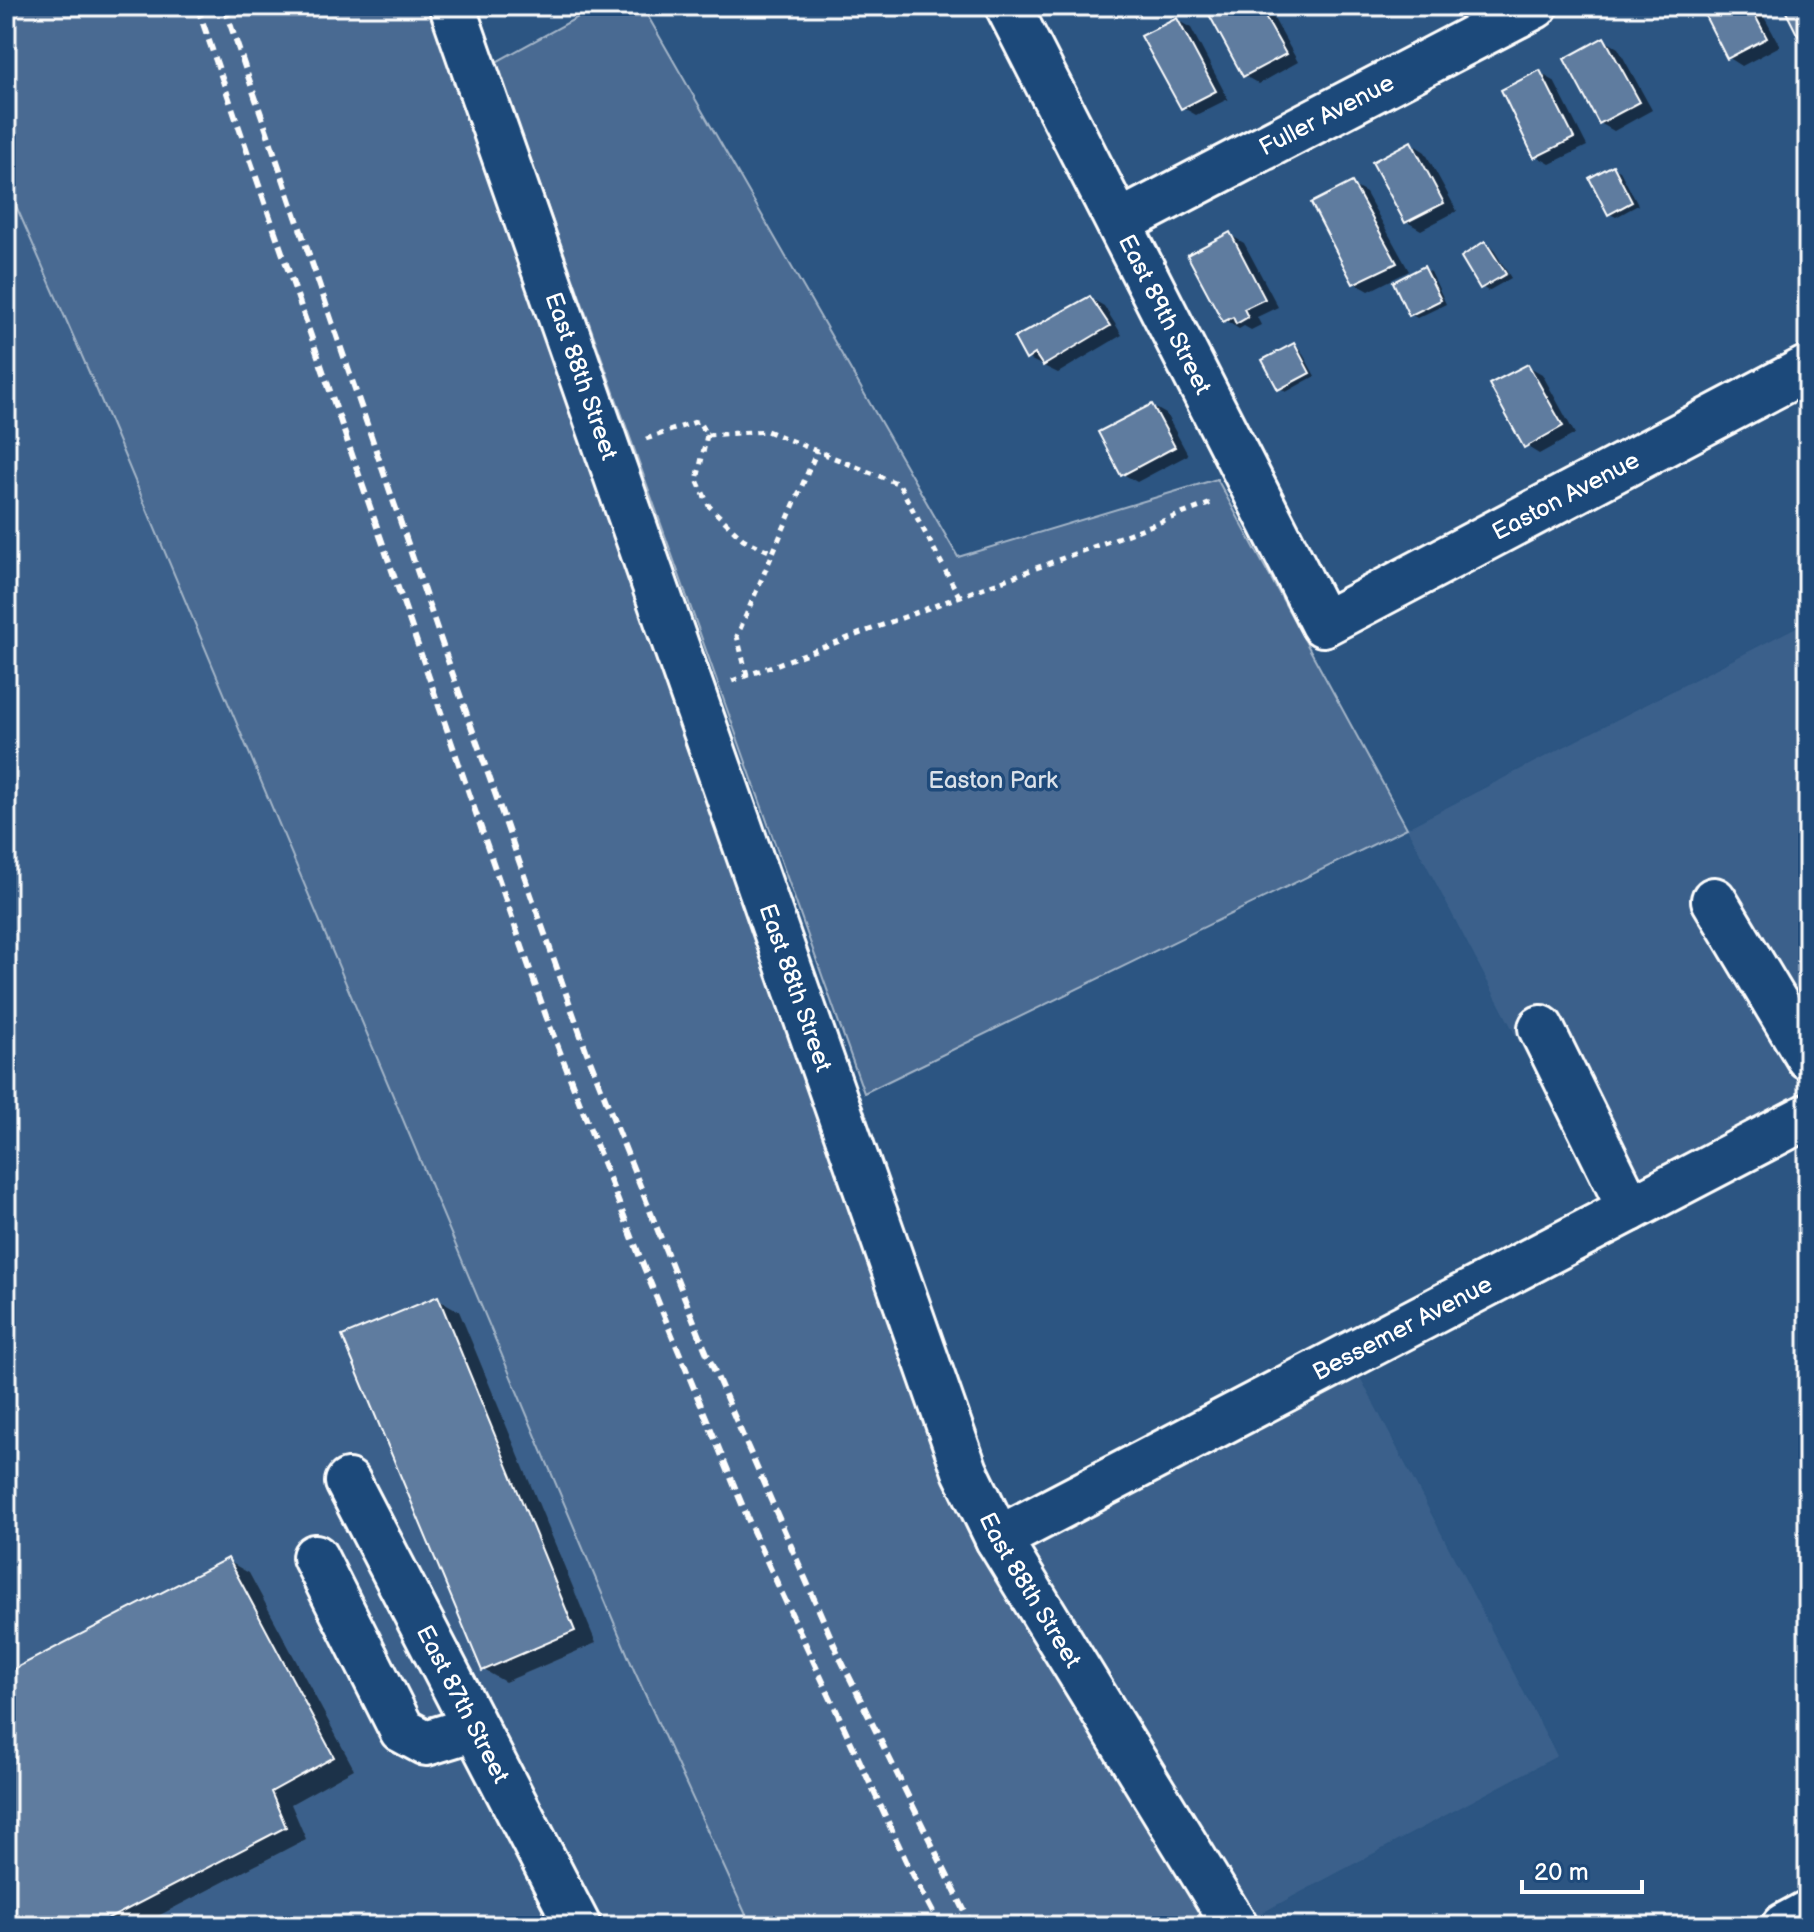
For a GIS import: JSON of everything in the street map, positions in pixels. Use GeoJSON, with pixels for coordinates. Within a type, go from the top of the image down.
{"type":"FeatureCollection","features":[{"type":"Feature","properties":{"kind":"street","name":"East 89th Street"},"geometry":{"type":"LineString","coordinates":[[1008,6],[1323,624]]}},
{"type":"Feature","properties":{"kind":"street","name":"Fuller Avenue"},"geometry":{"type":"LineString","coordinates":[[1119,223],[1535,6]]}},
{"type":"Feature","properties":{"kind":"street","name":"East 88th Street"},"geometry":{"type":"LineString","coordinates":[[463,10],[965,1471],[998,1539],[1235,1926]]}},
{"type":"Feature","properties":{"kind":"street","name":"Easton Avenue"},"geometry":{"type":"LineString","coordinates":[[1323,624],[1808,368]]}},
{"type":"Feature","properties":{"kind":"street"},"geometry":{"type":"LineString","coordinates":[[1714,900],[1808,1057]]}},
{"type":"Feature","properties":{"kind":"street"},"geometry":{"type":"LineString","coordinates":[[1541,1028],[1630,1209]]}},
{"type":"Feature","properties":{"kind":"street","name":"Bessemer Avenue"},"geometry":{"type":"LineString","coordinates":[[998,1539],[1808,1116]]}},
{"type":"Feature","properties":{"kind":"street","name":"East 87th Street"},"geometry":{"type":"LineString","coordinates":[[348,1482],[578,1926]]}},
{"type":"Feature","properties":{"kind":"street"},"geometry":{"type":"LineString","coordinates":[[315,1557],[402,1730],[426,1743],[475,1728]]}},
{"type":"Feature","properties":{"kind":"street"},"geometry":{"type":"LineString","coordinates":[[1784,1926],[1808,1913]]}},
{"type":"Feature","properties":{"kind":"path"},"geometry":{"type":"LineString","coordinates":[[633,443],[698,421],[707,435],[697,480],[709,506],[743,539],[773,553]]}},
{"type":"Feature","properties":{"kind":"path"},"geometry":{"type":"LineString","coordinates":[[707,435],[767,431],[899,484],[959,596]]}},
{"type":"Feature","properties":{"kind":"path"},"geometry":{"type":"LineString","coordinates":[[747,675],[737,636],[817,451]]}},
{"type":"Feature","properties":{"kind":"path"},"geometry":{"type":"LineString","coordinates":[[720,685],[1226,497]]}},
{"type":"Feature","properties":{"kind":"shaded area"},"geometry":{"type":"Polygon","coordinates":[[[6,6],[24,6],[813,1926],[6,1926],[6,6]]]}},
{"type":"Feature","properties":{"kind":"shaded area"},"geometry":{"type":"Polygon","coordinates":[[[1808,621],[1808,1116],[1612,1219],[1407,828],[1808,621]]]}},
{"type":"Feature","properties":{"kind":"shaded area"},"geometry":{"type":"Polygon","coordinates":[[[1349,1356],[1557,1756],[1237,1926],[998,1539],[1349,1356]]]}},
{"type":"Feature","properties":{"kind":"green space"},"geometry":{"type":"Polygon","coordinates":[[[6,6],[452,6],[965,1471],[1235,1926],[751,1926],[634,1670],[96,388],[6,183],[6,6]]]}},
{"type":"Feature","properties":{"kind":"green space","name":"Easton Park"},"geometry":{"type":"Polygon","coordinates":[[[598,6],[642,6],[958,557],[1217,479],[1407,828],[864,1093],[496,62],[598,6]]]}},
{"type":"Feature","properties":{"kind":"building"},"geometry":{"type":"Polygon","coordinates":[[[1217,6],[1259,6],[1286,54],[1243,77],[1207,11],[1217,6]]]}},
{"type":"Feature","properties":{"kind":"building"},"geometry":{"type":"Polygon","coordinates":[[[1700,6],[1750,6],[1767,38],[1727,59],[1700,6]]]}},
{"type":"Feature","properties":{"kind":"building"},"geometry":{"type":"Polygon","coordinates":[[[1783,6],[1808,6],[1808,31],[1798,36],[1783,6]]]}},
{"type":"Feature","properties":{"kind":"building"},"geometry":{"type":"Polygon","coordinates":[[[1177,18],[1216,91],[1181,109],[1141,36],[1177,18]]]}},
{"type":"Feature","properties":{"kind":"building"},"geometry":{"type":"Polygon","coordinates":[[[1604,37],[1640,102],[1599,124],[1564,59],[1604,37]]]}},
{"type":"Feature","properties":{"kind":"building"},"geometry":{"type":"Polygon","coordinates":[[[1540,70],[1574,138],[1534,158],[1501,90],[1540,70]]]}},
{"type":"Feature","properties":{"kind":"building"},"geometry":{"type":"Polygon","coordinates":[[[1411,141],[1444,203],[1405,223],[1372,162],[1411,141]]]}},
{"type":"Feature","properties":{"kind":"building"},"geometry":{"type":"Polygon","coordinates":[[[1613,165],[1632,202],[1608,215],[1589,178],[1613,165]]]}},
{"type":"Feature","properties":{"kind":"building"},"geometry":{"type":"Polygon","coordinates":[[[1352,182],[1397,263],[1353,284],[1311,203],[1352,182]]]}},
{"type":"Feature","properties":{"kind":"building"},"geometry":{"type":"Polygon","coordinates":[[[1230,232],[1265,299],[1244,309],[1248,317],[1236,324],[1233,317],[1223,322],[1187,255],[1230,232]]]}},
{"type":"Feature","properties":{"kind":"building"},"geometry":{"type":"Polygon","coordinates":[[[1485,241],[1506,274],[1480,289],[1461,257],[1485,241]]]}},
{"type":"Feature","properties":{"kind":"building"},"geometry":{"type":"Polygon","coordinates":[[[1424,266],[1441,300],[1409,316],[1393,282],[1424,266]]]}},
{"type":"Feature","properties":{"kind":"building"},"geometry":{"type":"Polygon","coordinates":[[[1090,296],[1110,326],[1043,366],[1035,354],[1026,360],[1014,338],[1090,296]]]}},
{"type":"Feature","properties":{"kind":"building"},"geometry":{"type":"Polygon","coordinates":[[[1294,343],[1310,373],[1278,390],[1262,360],[1294,343]]]}},
{"type":"Feature","properties":{"kind":"building"},"geometry":{"type":"Polygon","coordinates":[[[1528,364],[1563,426],[1524,448],[1489,384],[1528,364]]]}},
{"type":"Feature","properties":{"kind":"building"},"geometry":{"type":"Polygon","coordinates":[[[1152,404],[1175,447],[1121,476],[1098,432],[1152,404]]]}},
{"type":"Feature","properties":{"kind":"building"},"geometry":{"type":"Polygon","coordinates":[[[438,1296],[575,1631],[482,1671],[342,1336],[438,1296]]]}},
{"type":"Feature","properties":{"kind":"building"},"geometry":{"type":"Polygon","coordinates":[[[228,1558],[334,1757],[271,1792],[286,1827],[95,1926],[6,1926],[6,1673],[228,1558]]]}},
{"type":"Feature","properties":{"kind":"railway"},"geometry":{"type":"LineString","coordinates":[[197,6],[546,1016],[643,1265],[753,1531],[907,1863],[940,1926]]}},
{"type":"Feature","properties":{"kind":"railway"},"geometry":{"type":"LineString","coordinates":[[224,6],[447,658],[586,1050],[705,1349],[839,1656],[972,1926]]}}]}
